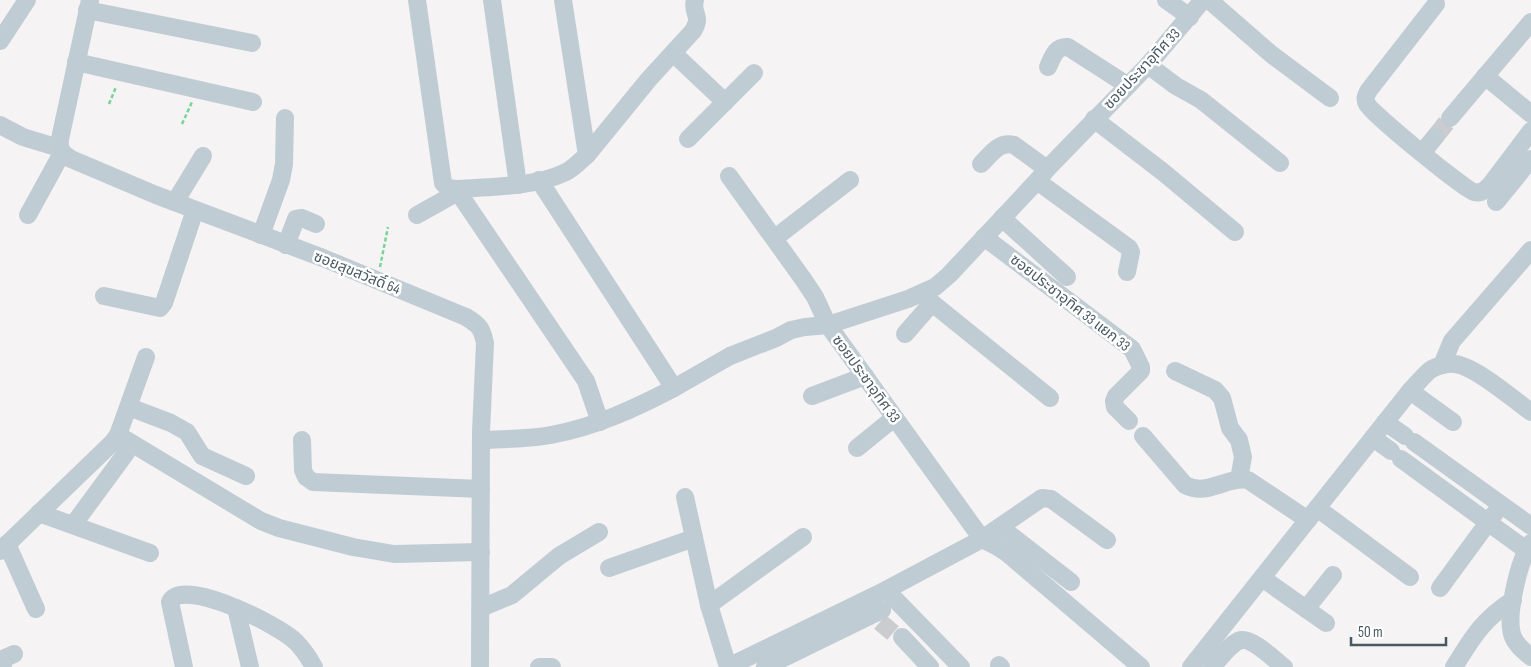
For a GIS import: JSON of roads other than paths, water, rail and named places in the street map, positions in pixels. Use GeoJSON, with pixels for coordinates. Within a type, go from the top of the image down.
{"type":"FeatureCollection","features":[{"type":"Feature","properties":{"kind":"street"},"geometry":{"type":"LineString","coordinates":[[417,0],[443,183],[448,188],[457,191],[518,185],[557,176],[568,171],[587,155],[649,79],[693,31],[698,24],[694,7],[695,0]]}},
{"type":"Feature","properties":{"kind":"street"},"geometry":{"type":"LineString","coordinates":[[492,0],[518,185]]}},
{"type":"Feature","properties":{"kind":"street"},"geometry":{"type":"LineString","coordinates":[[563,0],[587,155]]}},
{"type":"Feature","properties":{"kind":"street"},"geometry":{"type":"LineString","coordinates":[[1166,0],[1190,17]]}},
{"type":"Feature","properties":{"kind":"street","name":"ซอยประชาอุทิศ 33"},"geometry":{"type":"LineString","coordinates":[[982,539],[828,325],[926,299],[935,287],[949,275],[1094,119],[1148,65],[1203,0]]}},
{"type":"Feature","properties":{"kind":"street"},"geometry":{"type":"LineString","coordinates":[[1209,0],[1271,54],[1330,98]]}},
{"type":"Feature","properties":{"kind":"street"},"geometry":{"type":"LineString","coordinates":[[0,42],[24,1]]}},
{"type":"Feature","properties":{"kind":"street"},"geometry":{"type":"LineString","coordinates":[[1436,4],[1369,90],[1365,97],[1366,104],[1374,114],[1422,153],[1465,187],[1475,192],[1483,192],[1491,184],[1531,131]]}},
{"type":"Feature","properties":{"kind":"street"},"geometry":{"type":"LineString","coordinates":[[28,215],[61,150],[76,62],[89,5],[252,44]]}},
{"type":"Feature","properties":{"kind":"street"},"geometry":{"type":"LineString","coordinates":[[1450,118],[1531,22]]}},
{"type":"Feature","properties":{"kind":"street"},"geometry":{"type":"LineString","coordinates":[[1048,67],[1056,50],[1068,47],[1127,85]]}},
{"type":"Feature","properties":{"kind":"street"},"geometry":{"type":"LineString","coordinates":[[673,53],[725,102]]}},
{"type":"Feature","properties":{"kind":"street"},"geometry":{"type":"LineString","coordinates":[[76,62],[253,102]]}},
{"type":"Feature","properties":{"kind":"street"},"geometry":{"type":"LineString","coordinates":[[1148,65],[1176,86],[1201,100],[1280,163]]}},
{"type":"Feature","properties":{"kind":"street"},"geometry":{"type":"LineString","coordinates":[[688,139],[754,73]]}},
{"type":"Feature","properties":{"kind":"street"},"geometry":{"type":"LineString","coordinates":[[1486,76],[1531,114]]}},
{"type":"Feature","properties":{"kind":"street"},"geometry":{"type":"LineString","coordinates":[[261,236],[281,180],[284,164],[285,118]]}},
{"type":"Feature","properties":{"kind":"street"},"geometry":{"type":"LineString","coordinates":[[1094,119],[1163,172],[1235,232]]}},
{"type":"Feature","properties":{"kind":"street","name":"ซอยสุขสวัสดิ์ 64"},"geometry":{"type":"LineString","coordinates":[[0,125],[23,137],[61,150],[72,159],[175,202],[466,316],[478,324],[485,344],[481,489],[480,667]]}},
{"type":"Feature","properties":{"kind":"street"},"geometry":{"type":"LineString","coordinates":[[1422,153],[1435,137]]}},
{"type":"Feature","properties":{"kind":"street"},"geometry":{"type":"LineString","coordinates":[[981,164],[1000,145],[1007,143],[1014,145],[1042,175],[1129,248],[1131,252],[1127,272]]}},
{"type":"Feature","properties":{"kind":"street"},"geometry":{"type":"LineString","coordinates":[[175,202],[202,156]]}},
{"type":"Feature","properties":{"kind":"street"},"geometry":{"type":"LineString","coordinates":[[1496,202],[1531,159]]}},
{"type":"Feature","properties":{"kind":"street"},"geometry":{"type":"LineString","coordinates":[[482,440],[541,437],[568,432],[600,422],[643,404],[730,356],[791,330],[828,325],[803,279],[728,176]]}},
{"type":"Feature","properties":{"kind":"street"},"geometry":{"type":"LineString","coordinates":[[539,180],[674,388]]}},
{"type":"Feature","properties":{"kind":"street"},"geometry":{"type":"LineString","coordinates":[[775,238],[850,180]]}},
{"type":"Feature","properties":{"kind":"street"},"geometry":{"type":"LineString","coordinates":[[417,215],[457,191]]}},
{"type":"Feature","properties":{"kind":"street"},"geometry":{"type":"LineString","coordinates":[[457,191],[586,381],[600,422]]}},
{"type":"Feature","properties":{"kind":"street"},"geometry":{"type":"LineString","coordinates":[[104,296],[160,308],[164,303],[195,210]]}},
{"type":"Feature","properties":{"kind":"street"},"geometry":{"type":"LineString","coordinates":[[286,245],[296,219],[302,218],[316,224]]}},
{"type":"Feature","properties":{"kind":"street"},"geometry":{"type":"LineString","coordinates":[[1002,218],[1067,277]]}},
{"type":"Feature","properties":{"kind":"street","name":"ซอยประชาอุทิศ 33 แยก 33"},"geometry":{"type":"LineString","coordinates":[[984,237],[1132,349],[1141,367],[1141,372],[1116,396],[1114,401],[1115,407],[1129,421]]}},
{"type":"Feature","properties":{"kind":"street"},"geometry":{"type":"LineString","coordinates":[[1442,365],[1452,341],[1531,250]]}},
{"type":"Feature","properties":{"kind":"street"},"geometry":{"type":"LineString","coordinates":[[905,334],[926,299],[1050,398]]}},
{"type":"Feature","properties":{"kind":"street"},"geometry":{"type":"LineString","coordinates":[[36,609],[4,547],[113,442],[118,435],[129,407],[146,357]]}},
{"type":"Feature","properties":{"kind":"street"},"geometry":{"type":"LineString","coordinates":[[1191,667],[1410,391],[1430,370],[1442,365],[1455,363],[1469,368],[1531,412]]}},
{"type":"Feature","properties":{"kind":"street"},"geometry":{"type":"LineString","coordinates":[[1174,371],[1215,390],[1222,398],[1230,428],[1239,440],[1243,457],[1239,479]]}},
{"type":"Feature","properties":{"kind":"street"},"geometry":{"type":"LineString","coordinates":[[812,396],[865,376]]}},
{"type":"Feature","properties":{"kind":"street"},"geometry":{"type":"LineString","coordinates":[[1410,391],[1453,422]]}},
{"type":"Feature","properties":{"kind":"street"},"geometry":{"type":"LineString","coordinates":[[129,407],[179,427],[187,432],[202,456],[246,476]]}},
{"type":"Feature","properties":{"kind":"street"},"geometry":{"type":"LineString","coordinates":[[857,448],[894,418]]}},
{"type":"Feature","properties":{"kind":"street"},"geometry":{"type":"LineString","coordinates":[[1386,422],[1531,526]]}},
{"type":"Feature","properties":{"kind":"street"},"geometry":{"type":"LineString","coordinates":[[118,435],[261,521],[279,528],[354,547],[394,554],[481,552]]}},
{"type":"Feature","properties":{"kind":"street"},"geometry":{"type":"LineString","coordinates":[[1143,436],[1185,485],[1194,490],[1222,485],[1239,479],[1248,480],[1312,514],[1410,577]]}},
{"type":"Feature","properties":{"kind":"street"},"geometry":{"type":"LineString","coordinates":[[1373,438],[1489,521],[1529,546],[1519,572],[1510,618],[1513,637],[1519,647],[1531,657]]}},
{"type":"Feature","properties":{"kind":"street"},"geometry":{"type":"LineString","coordinates":[[302,440],[303,470],[306,477],[313,482],[481,489]]}},
{"type":"Feature","properties":{"kind":"street"},"geometry":{"type":"LineString","coordinates":[[1402,459],[1415,443]]}},
{"type":"Feature","properties":{"kind":"street"},"geometry":{"type":"LineString","coordinates":[[73,525],[126,453]]}},
{"type":"Feature","properties":{"kind":"street"},"geometry":{"type":"LineString","coordinates":[[684,497],[709,605],[728,667],[883,617]]}},
{"type":"Feature","properties":{"kind":"street"},"geometry":{"type":"LineString","coordinates":[[886,590],[982,539],[1042,498],[1051,499],[1107,540]]}},
{"type":"Feature","properties":{"kind":"street"},"geometry":{"type":"LineString","coordinates":[[1440,588],[1501,504]]}},
{"type":"Feature","properties":{"kind":"street"},"geometry":{"type":"LineString","coordinates":[[39,512],[150,553]]}},
{"type":"Feature","properties":{"kind":"street"},"geometry":{"type":"LineString","coordinates":[[1000,527],[1071,582]]}},
{"type":"Feature","properties":{"kind":"street"},"geometry":{"type":"LineString","coordinates":[[481,608],[512,596],[559,556],[599,532]]}},
{"type":"Feature","properties":{"kind":"street"},"geometry":{"type":"LineString","coordinates":[[709,605],[803,536]]}},
{"type":"Feature","properties":{"kind":"street"},"geometry":{"type":"LineString","coordinates":[[609,568],[694,538]]}},
{"type":"Feature","properties":{"kind":"street"},"geometry":{"type":"LineString","coordinates":[[982,539],[1007,553],[1141,667]]}},
{"type":"Feature","properties":{"kind":"street"},"geometry":{"type":"LineString","coordinates":[[1306,609],[1332,575]]}},
{"type":"Feature","properties":{"kind":"street"},"geometry":{"type":"LineString","coordinates":[[1262,578],[1326,623]]}},
{"type":"Feature","properties":{"kind":"street"},"geometry":{"type":"LineString","coordinates":[[886,590],[883,617],[930,667]]}},
{"type":"Feature","properties":{"kind":"street"},"geometry":{"type":"LineString","coordinates":[[886,590],[961,667]]}},
{"type":"Feature","properties":{"kind":"street"},"geometry":{"type":"LineString","coordinates":[[184,667],[170,602],[171,599],[179,595],[199,597],[236,608],[266,622],[296,641],[314,667]]}},
{"type":"Feature","properties":{"kind":"street"},"geometry":{"type":"LineString","coordinates":[[1454,667],[1478,629],[1497,610],[1513,600]]}},
{"type":"Feature","properties":{"kind":"street"},"geometry":{"type":"LineString","coordinates":[[236,608],[250,667]]}},
{"type":"Feature","properties":{"kind":"street"},"geometry":{"type":"LineString","coordinates":[[765,667],[883,617]]}},
{"type":"Feature","properties":{"kind":"street"},"geometry":{"type":"LineString","coordinates":[[1212,667],[1232,646],[1240,640],[1246,640],[1256,645],[1284,667]]}},
{"type":"Feature","properties":{"kind":"street"},"geometry":{"type":"LineString","coordinates":[[539,667],[552,667]]}},
{"type":"Feature","properties":{"kind":"tunnel"},"geometry":{"type":"LineString","coordinates":[[1435,137],[1450,118]]}},
{"type":"Feature","properties":{"kind":"tunnel"},"geometry":{"type":"LineString","coordinates":[[880,622],[893,633]]}}]}
